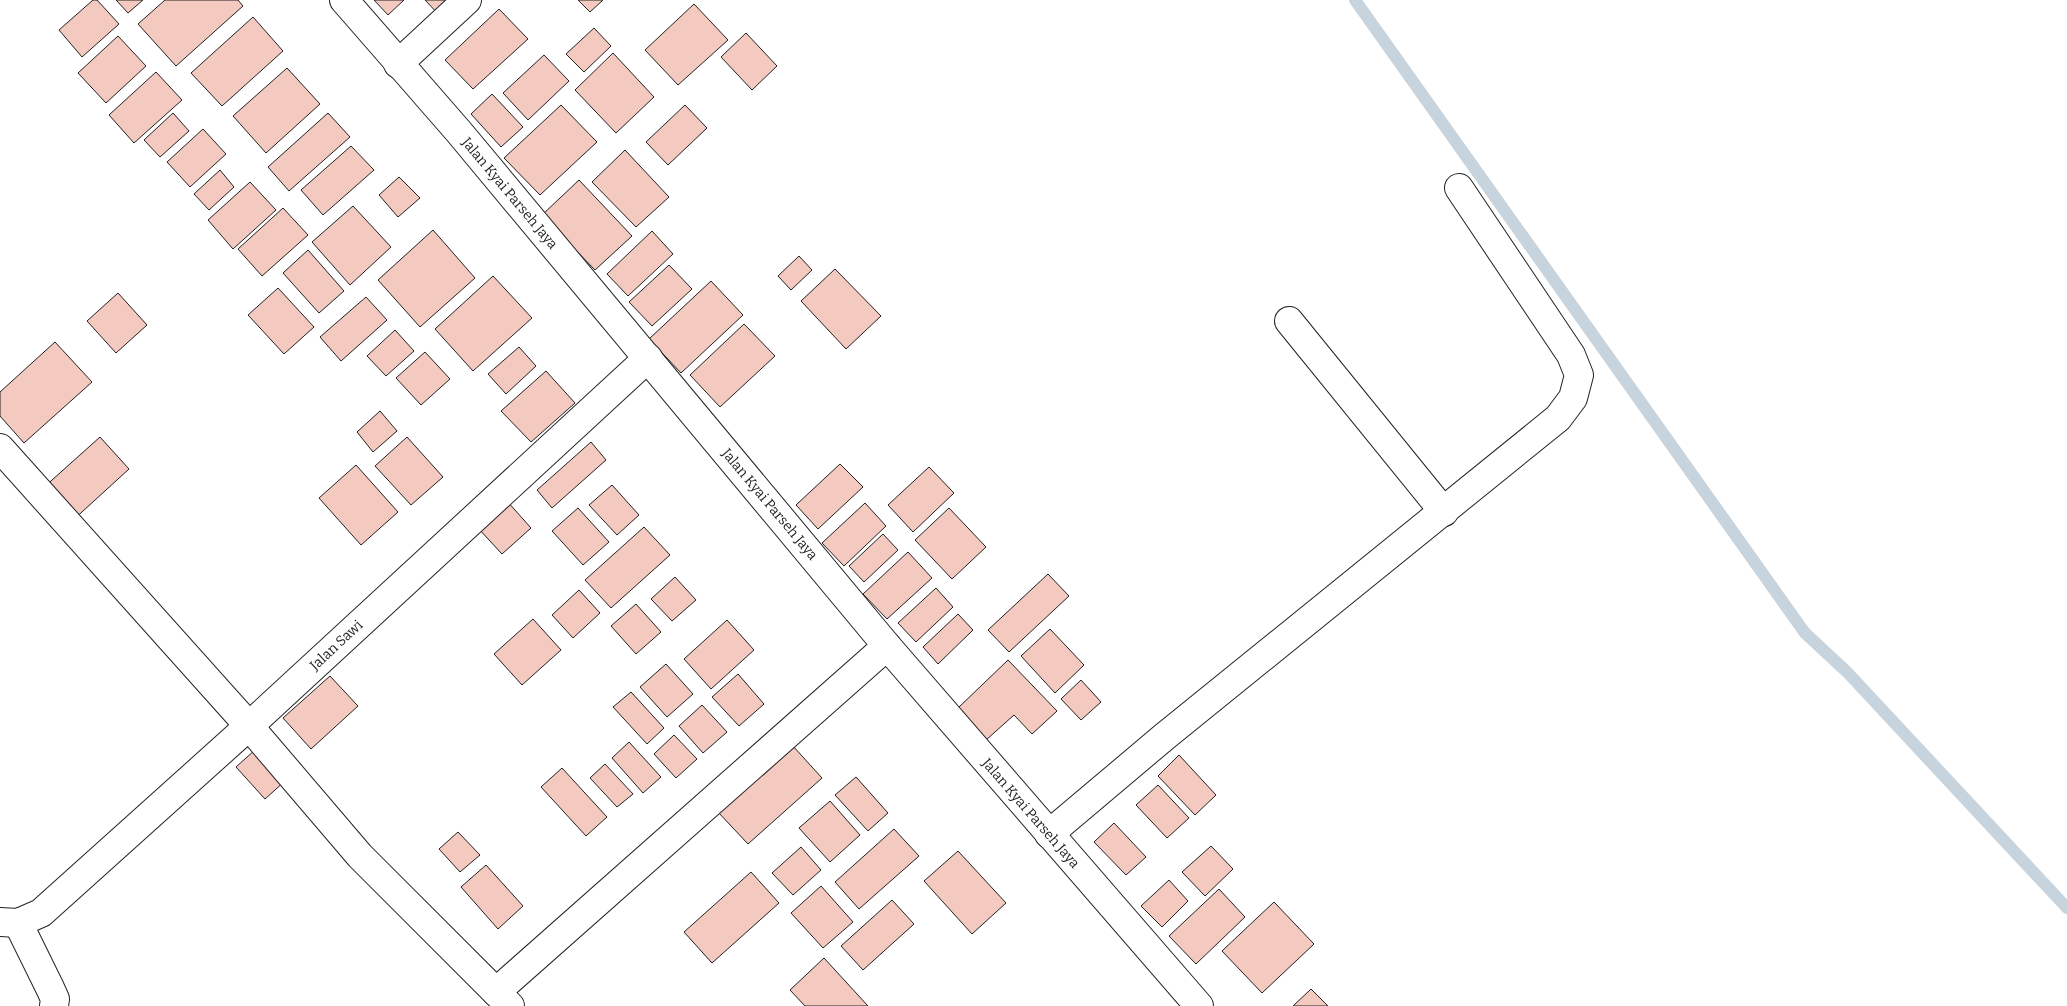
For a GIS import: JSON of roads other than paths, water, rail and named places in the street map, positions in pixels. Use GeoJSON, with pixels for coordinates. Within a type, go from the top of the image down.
{"type":"FeatureCollection","features":[{"type":"Feature","properties":{"kind":"street","name":"Jalan Kyai Parseh Jaya"},"geometry":{"type":"LineString","coordinates":[[344,0],[459,132],[887,646],[1199,1006]]}},
{"type":"Feature","properties":{"kind":"street"},"geometry":{"type":"LineString","coordinates":[[398,64],[467,0]]}},
{"type":"Feature","properties":{"kind":"street"},"geometry":{"type":"LineString","coordinates":[[1049,834],[1171,731],[1558,418],[1573,398],[1579,375],[1571,355],[1459,188]]}},
{"type":"Feature","properties":{"kind":"street"},"geometry":{"type":"LineString","coordinates":[[1289,320],[1444,512]]}},
{"type":"Feature","properties":{"kind":"street","name":"Jalan Sawi"},"geometry":{"type":"LineString","coordinates":[[9,923],[41,914],[250,726],[648,358]]}},
{"type":"Feature","properties":{"kind":"street"},"geometry":{"type":"LineString","coordinates":[[0,448],[250,726],[360,856],[503,999],[887,646]]}},
{"type":"Feature","properties":{"kind":"street"},"geometry":{"type":"LineString","coordinates":[[9,923],[50,988],[55,999],[54,1006]]}},
{"type":"Feature","properties":{"kind":"waterway"},"geometry":{"type":"LineString","coordinates":[[1355,0],[1805,633],[1847,672],[2067,908]]}}]}
